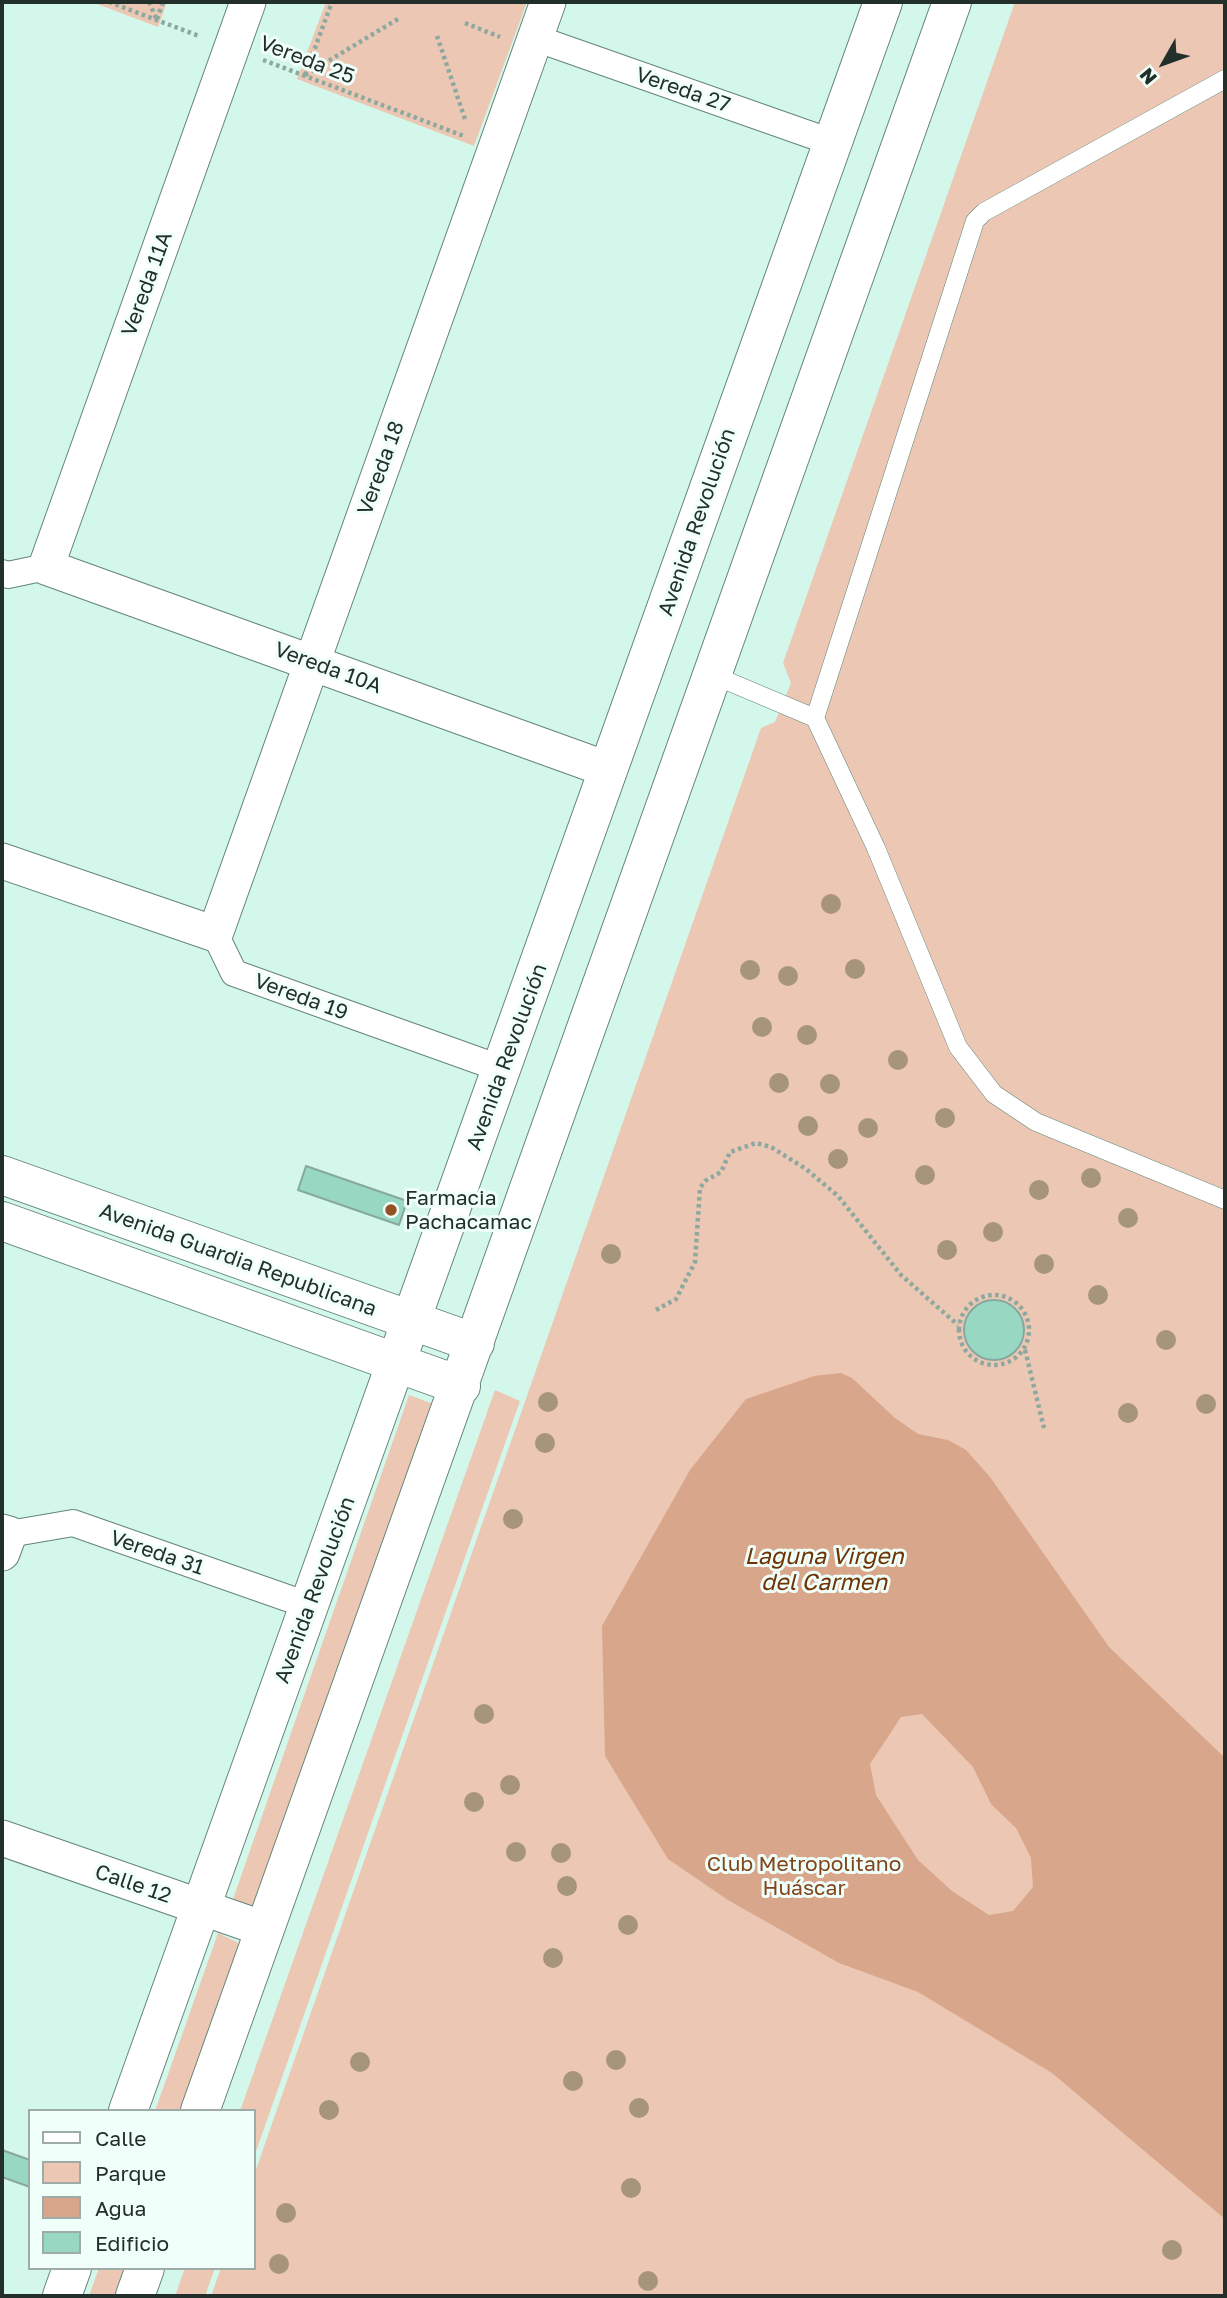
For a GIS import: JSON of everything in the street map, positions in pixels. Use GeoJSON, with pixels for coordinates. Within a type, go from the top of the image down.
{"type":"FeatureCollection","features":[{"type":"Feature","properties":{"kind":"street","name":"Vereda 11A"},"geometry":{"type":"LineString","coordinates":[[46,567],[248,2]]}},
{"type":"Feature","properties":{"kind":"street","name":"Vereda 18"},"geometry":{"type":"LineString","coordinates":[[215,934],[312,662],[522,39],[548,2]]}},
{"type":"Feature","properties":{"kind":"street","name":"Avenida Revolución"},"geometry":{"type":"LineString","coordinates":[[129,2109],[883,2]]}},
{"type":"Feature","properties":{"kind":"street"},"geometry":{"type":"LineString","coordinates":[[201,2109],[952,2]]}},
{"type":"Feature","properties":{"kind":"street","name":"Vereda 27"},"geometry":{"type":"LineString","coordinates":[[522,39],[831,142]]}},
{"type":"Feature","properties":{"kind":"street"},"geometry":{"type":"LineString","coordinates":[[2,573],[8,575],[46,567]]}},
{"type":"Feature","properties":{"kind":"street","name":"Vereda 10A"},"geometry":{"type":"LineString","coordinates":[[46,567],[609,770]]}},
{"type":"Feature","properties":{"kind":"street"},"geometry":{"type":"LineString","coordinates":[[2,861],[215,934]]}},
{"type":"Feature","properties":{"kind":"street","name":"Vereda 19"},"geometry":{"type":"LineString","coordinates":[[215,934],[234,973],[502,1069]]}},
{"type":"Feature","properties":{"kind":"street","name":"Avenida Guardia Republicana"},"geometry":{"type":"LineString","coordinates":[[2,1175],[475,1343]]}},
{"type":"Feature","properties":{"kind":"street","name":"Avenida Guardia Republicana"},"geometry":{"type":"LineString","coordinates":[[2,1221],[461,1385]]}},
{"type":"Feature","properties":{"kind":"street","name":"Vereda 31"},"geometry":{"type":"LineString","coordinates":[[4,1540],[73,1523],[310,1606]]}},
{"type":"Feature","properties":{"kind":"street","name":"Calle 12"},"geometry":{"type":"LineString","coordinates":[[2,1838],[264,1928]]}},
{"type":"Feature","properties":{"kind":"street"},"geometry":{"type":"LineString","coordinates":[[62,2296],[71,2270]]}},
{"type":"Feature","properties":{"kind":"street"},"geometry":{"type":"LineString","coordinates":[[135,2296],[144,2270]]}},
{"type":"Feature","properties":{"kind":"lane"},"geometry":{"type":"LineString","coordinates":[[815,718],[975,221],[984,212],[1225,79]]}},
{"type":"Feature","properties":{"kind":"lane"},"geometry":{"type":"LineString","coordinates":[[713,675],[815,718],[876,848],[954,1038],[975,1072],[993,1094],[1036,1122],[1225,1200]]}},
{"type":"Feature","properties":{"kind":"path","name":"Vereda 25"},"geometry":{"type":"LineString","coordinates":[[109,2],[472,139],[437,36]]}},
{"type":"Feature","properties":{"kind":"path"},"geometry":{"type":"LineString","coordinates":[[149,2],[157,20]]}},
{"type":"Feature","properties":{"kind":"path"},"geometry":{"type":"LineString","coordinates":[[157,20],[163,2]]}},
{"type":"Feature","properties":{"kind":"path"},"geometry":{"type":"LineString","coordinates":[[304,76],[332,2]]}},
{"type":"Feature","properties":{"kind":"path"},"geometry":{"type":"LineString","coordinates":[[304,76],[398,19]]}},
{"type":"Feature","properties":{"kind":"path"},"geometry":{"type":"LineString","coordinates":[[465,23],[522,39]]}},
{"type":"Feature","properties":{"kind":"path"},"geometry":{"type":"LineString","coordinates":[[656,1310],[676,1299],[695,1262],[700,1188],[705,1181],[721,1172],[730,1152],[757,1143],[771,1147],[806,1169],[838,1196],[901,1275],[958,1325]]}},
{"type":"Feature","properties":{"kind":"path"},"geometry":{"type":"LineString","coordinates":[[999,1295],[1012,1300],[1022,1310],[1028,1322],[1029,1336],[1024,1349],[1015,1359],[1003,1365],[976,1361],[965,1351],[959,1339],[958,1325],[972,1301],[999,1295]]}},
{"type":"Feature","properties":{"kind":"path"},"geometry":{"type":"LineString","coordinates":[[1024,1349],[1044,1428]]}},
{"type":"Feature","properties":{"kind":"green space"},"geometry":{"type":"Polygon","coordinates":[[[92,2],[167,2],[158,27],[92,2]]]}},
{"type":"Feature","properties":{"kind":"green space"},"geometry":{"type":"Polygon","coordinates":[[[326,2],[527,2],[474,146],[297,79],[326,2]]]}},
{"type":"Feature","properties":{"kind":"green space","name":"Club Metropolitano Huáscar"},"geometry":{"type":"Polygon","coordinates":[[[1015,2],[1225,2],[1225,2296],[211,2296],[220,2270],[256,2270],[256,2169],[761,728],[775,722],[791,683],[783,663],[1015,2]]]}},
{"type":"Feature","properties":{"kind":"green space"},"geometry":{"type":"Polygon","coordinates":[[[495,1390],[520,1401],[256,2151],[256,2109],[241,2109],[495,1390]]]}},
{"type":"Feature","properties":{"kind":"green space"},"geometry":{"type":"Polygon","coordinates":[[[409,1395],[436,1405],[260,1911],[232,1902],[409,1395]]]}},
{"type":"Feature","properties":{"kind":"green space"},"geometry":{"type":"Polygon","coordinates":[[[218,1933],[245,1946],[188,2109],[156,2109],[218,1933]]]}},
{"type":"Feature","properties":{"kind":"green space"},"geometry":{"type":"Polygon","coordinates":[[[98,2270],[130,2270],[121,2296],[89,2296],[98,2270]]]}},
{"type":"Feature","properties":{"kind":"green space"},"geometry":{"type":"Polygon","coordinates":[[[184,2270],[214,2270],[205,2296],[175,2296],[184,2270]]]}},
{"type":"Feature","properties":{"kind":"water","name":"Laguna Virgen del Carmen"},"geometry":{"type":"Polygon","coordinates":[[[841,1373],[852,1378],[895,1418],[918,1434],[948,1440],[966,1450],[990,1477],[1109,1647],[1225,1758],[1225,2219],[1052,2073],[918,1992],[839,1963],[728,1900],[668,1859],[605,1756],[602,1626],[690,1470],[746,1399],[814,1376],[841,1373]],[[922,1714],[901,1717],[870,1764],[876,1795],[918,1860],[952,1891],[989,1915],[1013,1911],[1033,1887],[1031,1858],[1016,1828],[991,1804],[973,1767],[922,1714]]]}},
{"type":"Feature","properties":{"kind":"building"},"geometry":{"type":"Polygon","coordinates":[[[306,1166],[407,1201],[399,1225],[298,1190],[306,1166]]]}},
{"type":"Feature","properties":{"kind":"building"},"geometry":{"type":"Polygon","coordinates":[[[988,1300],[1000,1300],[1019,1313],[1024,1330],[1022,1342],[1011,1355],[1000,1360],[988,1360],[969,1347],[964,1336],[964,1324],[977,1305],[988,1300]]]}},
{"type":"Feature","properties":{"kind":"building"},"geometry":{"type":"Polygon","coordinates":[[[2,2150],[28,2159],[28,2186],[2,2177],[2,2150]]]}},
{"type":"Feature","properties":{"kind":"place","name":"Farmacia Pachacamac"},"geometry":{"type":"Point","coordinates":[391,1210]}}]}
